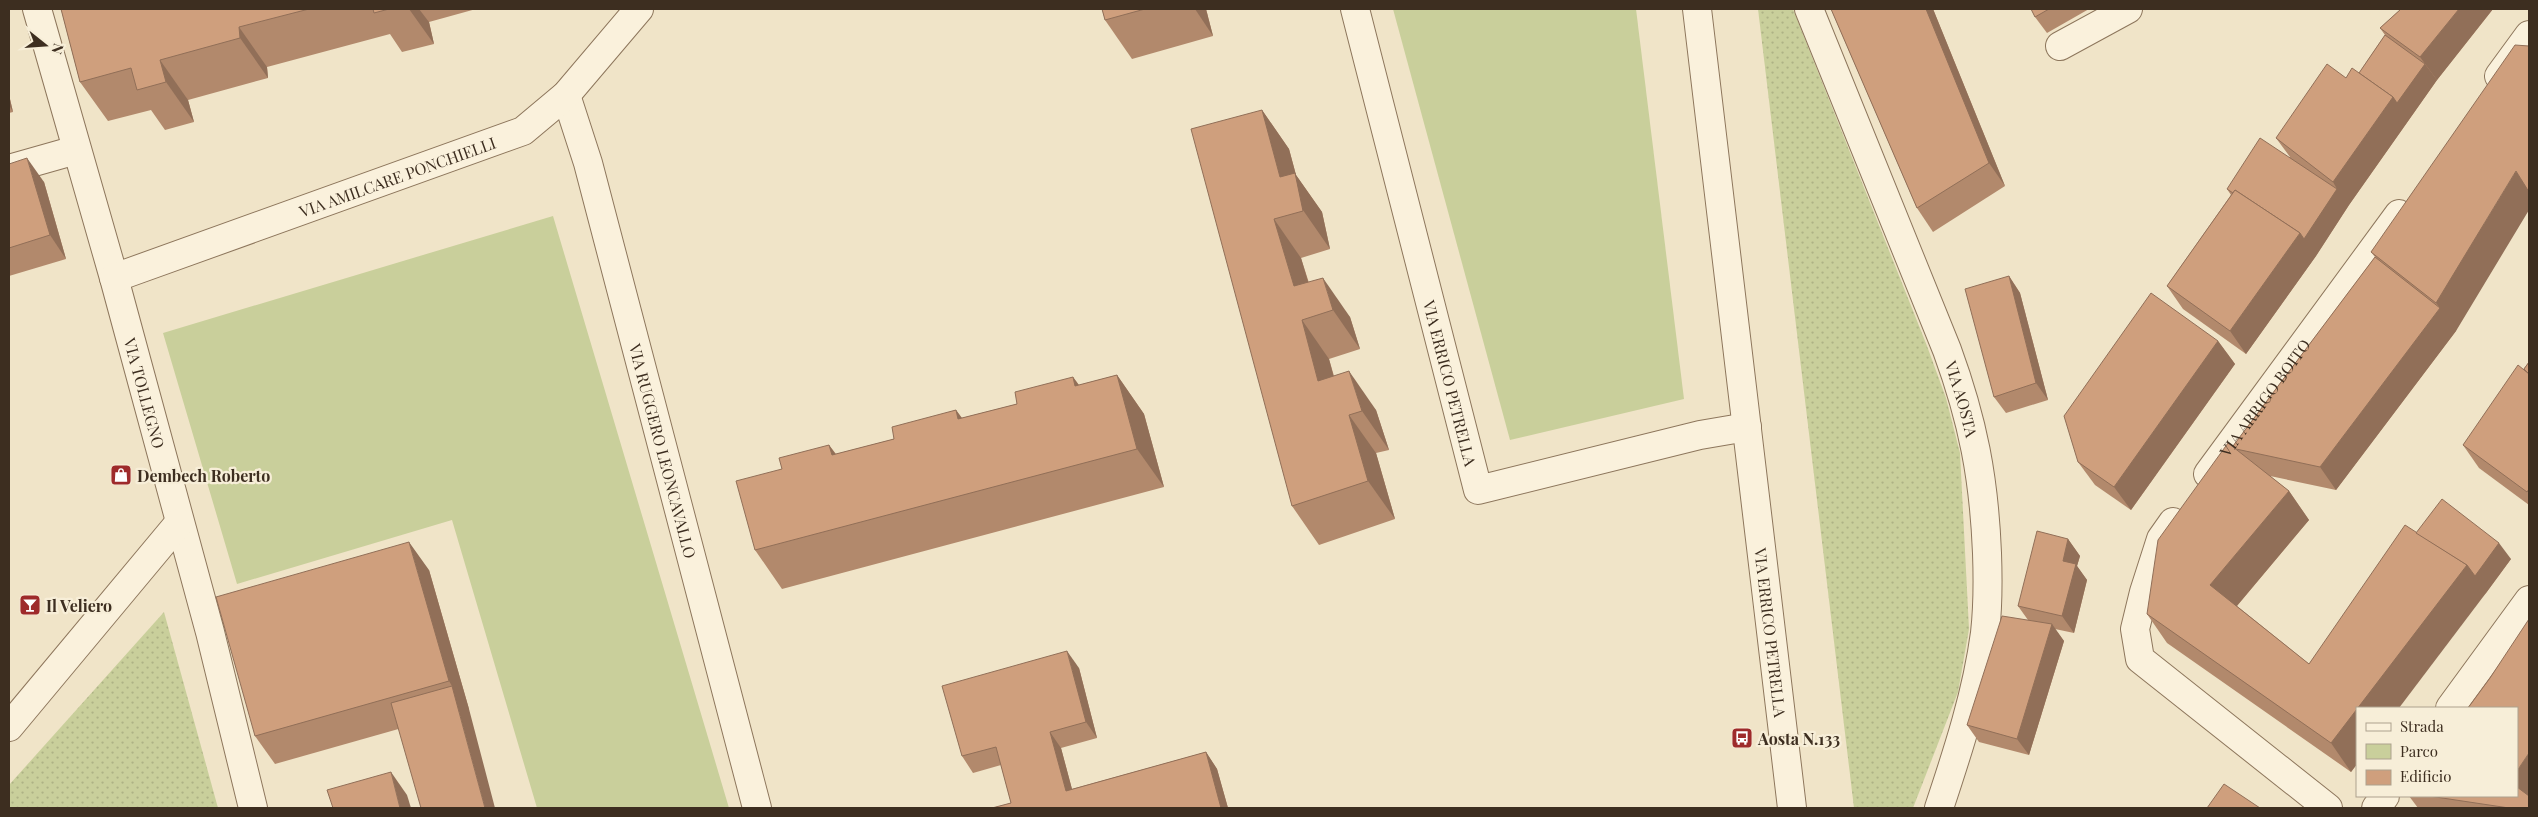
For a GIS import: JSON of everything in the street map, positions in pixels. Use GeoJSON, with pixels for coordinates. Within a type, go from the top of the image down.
{"type":"FeatureCollection","features":[{"type":"Feature","properties":{"kind":"street","name":"VIA TOLLEGNO"},"geometry":{"type":"LineString","coordinates":[[37,9],[114,278],[210,632],[253,808]]}},
{"type":"Feature","properties":{"kind":"street","name":"VIA AMILCARE PONCHIELLI"},"geometry":{"type":"LineString","coordinates":[[114,278],[523,131],[566,95],[639,9]]}},
{"type":"Feature","properties":{"kind":"street","name":"VIA ERRICO PETRELLA"},"geometry":{"type":"LineString","coordinates":[[1355,9],[1478,490],[1700,435],[1747,427]]}},
{"type":"Feature","properties":{"kind":"street","name":"VIA ERRICO PETRELLA"},"geometry":{"type":"LineString","coordinates":[[1697,9],[1792,808]]}},
{"type":"Feature","properties":{"kind":"street","name":"VIA AOSTA"},"geometry":{"type":"LineString","coordinates":[[1809,9],[1947,350],[1964,395],[1975,438],[1985,518],[1988,594],[1985,632],[1968,712],[1939,808]]}},
{"type":"Feature","properties":{"kind":"street"},"geometry":{"type":"LineString","coordinates":[[2060,46],[2128,9]]}},
{"type":"Feature","properties":{"kind":"street"},"geometry":{"type":"LineString","coordinates":[[2482,99],[2529,35]]}},
{"type":"Feature","properties":{"kind":"street","name":"VIA RUGGERO LEONCAVALLO"},"geometry":{"type":"LineString","coordinates":[[566,95],[588,163],[757,808]]}},
{"type":"Feature","properties":{"kind":"street"},"geometry":{"type":"LineString","coordinates":[[9,168],[76,150]]}},
{"type":"Feature","properties":{"kind":"street","name":"VIA ARRIGO BOITO"},"geometry":{"type":"LineString","coordinates":[[2328,808],[2140,659],[2135,628],[2161,539],[2412,195]]}},
{"type":"Feature","properties":{"kind":"street"},"geometry":{"type":"LineString","coordinates":[[9,727],[179,523]]}},
{"type":"Feature","properties":{"kind":"street"},"geometry":{"type":"LineString","coordinates":[[2451,707],[2529,600]]}},
{"type":"Feature","properties":{"kind":"street"},"geometry":{"type":"LineString","coordinates":[[2376,808],[2384,797]]}},
{"type":"Feature","properties":{"kind":"green space"},"geometry":{"type":"Polygon","coordinates":[[[1393,9],[1636,9],[1684,399],[1510,440],[1393,9]]]}},
{"type":"Feature","properties":{"kind":"green space"},"geometry":{"type":"Polygon","coordinates":[[[1758,9],[1793,9],[1927,346],[1946,398],[1960,453],[1969,629],[1958,692],[1913,808],[1854,808],[1758,9]]]}},
{"type":"Feature","properties":{"kind":"green space"},"geometry":{"type":"Polygon","coordinates":[[[553,216],[729,808],[537,808],[452,520],[237,584],[163,333],[553,216]]]}},
{"type":"Feature","properties":{"kind":"green space"},"geometry":{"type":"Polygon","coordinates":[[[164,612],[218,808],[9,808],[9,785],[164,612]]]}},
{"type":"Feature","properties":{"kind":"building"},"geometry":{"type":"Polygon","coordinates":[[[61,9],[309,9],[239,27],[240,38],[160,60],[166,82],[137,90],[131,68],[80,82],[61,9]]]}},
{"type":"Feature","properties":{"kind":"building"},"geometry":{"type":"Polygon","coordinates":[[[373,9],[389,9],[374,13],[373,9]]]}},
{"type":"Feature","properties":{"kind":"building"},"geometry":{"type":"Polygon","coordinates":[[[1102,9],[1145,9],[1105,20],[1102,9]]]}},
{"type":"Feature","properties":{"kind":"building"},"geometry":{"type":"Polygon","coordinates":[[[1831,9],[1926,9],[1989,163],[1917,208],[1831,9]]]}},
{"type":"Feature","properties":{"kind":"building"},"geometry":{"type":"Polygon","coordinates":[[[2031,9],[2049,9],[2035,17],[2031,9]]]}},
{"type":"Feature","properties":{"kind":"building"},"geometry":{"type":"Polygon","coordinates":[[[2401,9],[2459,9],[2420,57],[2380,28],[2401,9]]]}},
{"type":"Feature","properties":{"kind":"building"},"geometry":{"type":"Polygon","coordinates":[[[2385,35],[2425,64],[2397,103],[2393,97],[2359,73],[2385,35]]]}},
{"type":"Feature","properties":{"kind":"building"},"geometry":{"type":"Polygon","coordinates":[[[2515,45],[2529,46],[2529,192],[2516,171],[2436,303],[2371,252],[2515,45]]]}},
{"type":"Feature","properties":{"kind":"building"},"geometry":{"type":"Polygon","coordinates":[[[2327,64],[2346,78],[2352,68],[2393,97],[2333,182],[2276,138],[2327,64]]]}},
{"type":"Feature","properties":{"kind":"building"},"geometry":{"type":"Polygon","coordinates":[[[1262,110],[1280,177],[1295,173],[1303,211],[1274,219],[1294,286],[1323,278],[1333,310],[1302,320],[1318,381],[1349,371],[1362,411],[1349,415],[1368,481],[1292,506],[1191,129],[1262,110]]]}},
{"type":"Feature","properties":{"kind":"building"},"geometry":{"type":"Polygon","coordinates":[[[2260,138],[2337,189],[2304,239],[2300,233],[2235,190],[2233,193],[2227,189],[2260,138]]]}},
{"type":"Feature","properties":{"kind":"building"},"geometry":{"type":"Polygon","coordinates":[[[27,158],[50,235],[9,248],[9,164],[27,158]]]}},
{"type":"Feature","properties":{"kind":"building"},"geometry":{"type":"Polygon","coordinates":[[[2235,190],[2300,233],[2230,331],[2167,286],[2235,190]]]}},
{"type":"Feature","properties":{"kind":"building"},"geometry":{"type":"Polygon","coordinates":[[[2375,257],[2440,308],[2320,467],[2236,449],[2233,446],[2375,257]]]}},
{"type":"Feature","properties":{"kind":"building"},"geometry":{"type":"Polygon","coordinates":[[[2009,276],[2036,383],[1994,397],[1965,289],[2009,276]]]}},
{"type":"Feature","properties":{"kind":"building"},"geometry":{"type":"Polygon","coordinates":[[[2151,293],[2218,341],[2114,487],[2078,462],[2064,416],[2151,293]]]}},
{"type":"Feature","properties":{"kind":"building"},"geometry":{"type":"Polygon","coordinates":[[[2529,362],[2529,374],[2524,369],[2529,362]]]}},
{"type":"Feature","properties":{"kind":"building"},"geometry":{"type":"Polygon","coordinates":[[[2518,365],[2529,374],[2529,489],[2527,492],[2463,445],[2518,365]]]}},
{"type":"Feature","properties":{"kind":"building"},"geometry":{"type":"Polygon","coordinates":[[[1117,375],[1137,449],[755,550],[736,481],[782,469],[779,458],[829,445],[832,455],[894,439],[892,427],[956,410],[958,419],[1017,404],[1015,392],[1073,377],[1075,386],[1117,375]]]}},
{"type":"Feature","properties":{"kind":"building"},"geometry":{"type":"Polygon","coordinates":[[[2228,443],[2289,491],[2210,585],[2309,664],[2405,525],[2467,565],[2359,707],[2356,707],[2356,710],[2331,743],[2147,614],[2158,540],[2228,443]]]}},
{"type":"Feature","properties":{"kind":"building"},"geometry":{"type":"Polygon","coordinates":[[[2442,499],[2499,543],[2475,576],[2467,565],[2416,533],[2442,499]]]}},
{"type":"Feature","properties":{"kind":"building"},"geometry":{"type":"Polygon","coordinates":[[[2037,531],[2068,539],[2063,561],[2076,564],[2062,616],[2018,606],[2037,531]]]}},
{"type":"Feature","properties":{"kind":"building"},"geometry":{"type":"Polygon","coordinates":[[[409,542],[449,681],[255,736],[216,597],[409,542]]]}},
{"type":"Feature","properties":{"kind":"building"},"geometry":{"type":"Polygon","coordinates":[[[2002,616],[2052,624],[2017,739],[1967,725],[2002,616]]]}},
{"type":"Feature","properties":{"kind":"building"},"geometry":{"type":"Polygon","coordinates":[[[2529,619],[2529,753],[2518,770],[2518,707],[2469,707],[2529,619]]]}},
{"type":"Feature","properties":{"kind":"building"},"geometry":{"type":"Polygon","coordinates":[[[1067,651],[1086,722],[1050,732],[1066,791],[1206,752],[1221,808],[992,808],[1011,803],[996,747],[962,756],[942,686],[1067,651]]]}},
{"type":"Feature","properties":{"kind":"building"},"geometry":{"type":"Polygon","coordinates":[[[452,686],[485,808],[421,808],[391,703],[452,686]]]}},
{"type":"Feature","properties":{"kind":"building"},"geometry":{"type":"Polygon","coordinates":[[[391,772],[400,808],[333,808],[327,790],[391,772]]]}},
{"type":"Feature","properties":{"kind":"building"},"geometry":{"type":"Polygon","coordinates":[[[2224,784],[2260,808],[2207,808],[2224,784]]]}},
{"type":"Feature","properties":{"kind":"building"},"geometry":{"type":"Polygon","coordinates":[[[2518,788],[2529,796],[2529,808],[2509,808],[2436,797],[2518,797],[2518,788]]]}},
{"type":"Feature","properties":{"kind":"place","name":"Dembech Roberto"},"geometry":{"type":"Point","coordinates":[121,475]}},
{"type":"Feature","properties":{"kind":"place","name":"Il Veliero"},"geometry":{"type":"Point","coordinates":[30,605]}},
{"type":"Feature","properties":{"kind":"place","name":"Aosta N.133"},"geometry":{"type":"Point","coordinates":[1742,738]}}]}
